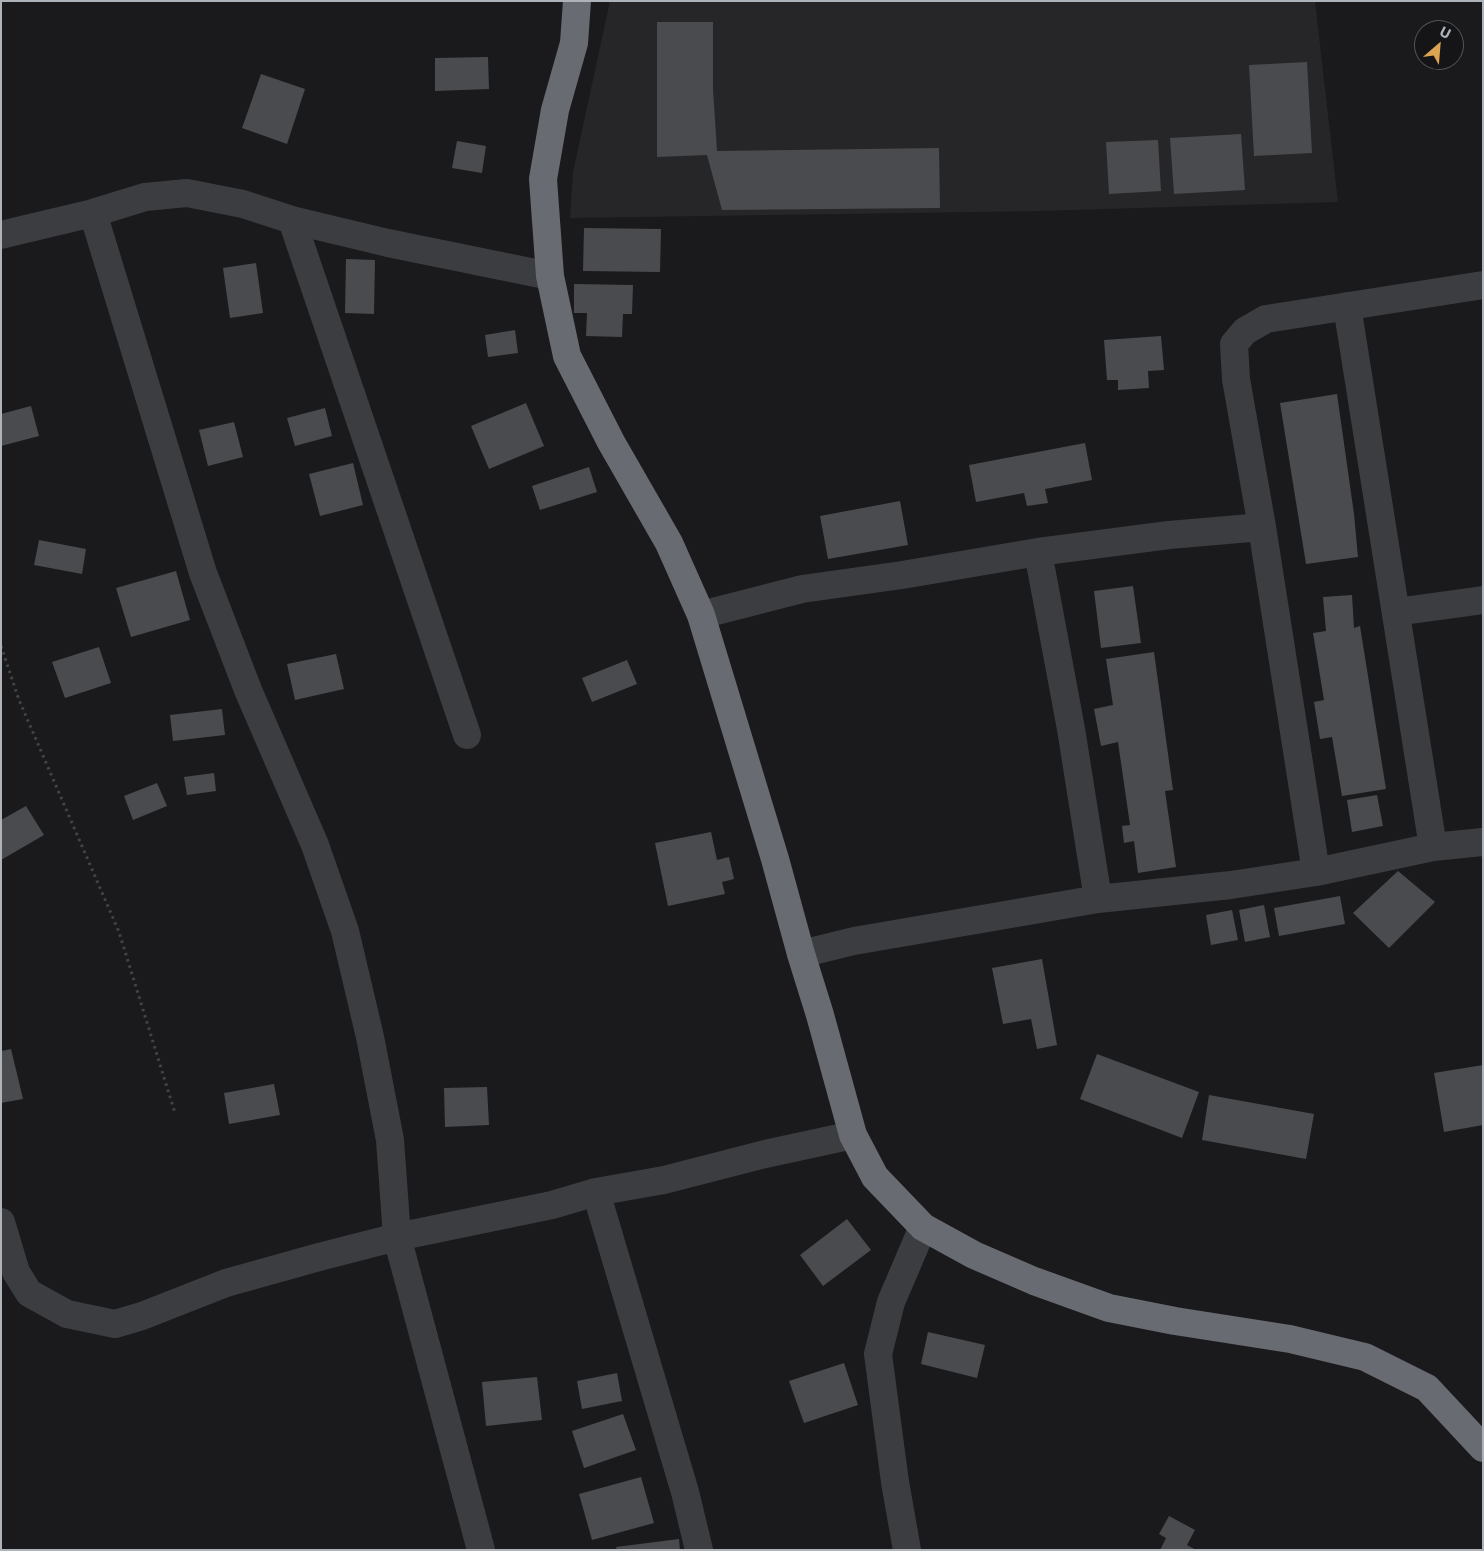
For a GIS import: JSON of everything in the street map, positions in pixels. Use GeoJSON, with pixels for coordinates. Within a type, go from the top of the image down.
{"type":"FeatureCollection","features":[{"type":"Feature","properties":{"kind":"highway"},"geometry":{"type":"LineString","coordinates":[[577,1],[574,43],[555,110],[543,179],[550,276],[567,356],[611,442],[669,543],[702,614],[775,859],[853,1135],[875,1177],[923,1227],[974,1255],[1034,1281],[1110,1308],[1175,1321],[1290,1339],[1365,1358],[1427,1388],[1483,1448]]}},
{"type":"Feature","properties":{"kind":"street"},"geometry":{"type":"LineString","coordinates":[[1,235],[93,213],[145,197],[187,193],[243,204],[292,220],[430,253],[550,276]]}},
{"type":"Feature","properties":{"kind":"street"},"geometry":{"type":"LineString","coordinates":[[93,213],[203,573],[248,690],[315,845],[345,931],[370,1037],[390,1140],[397,1237],[481,1550]]}},
{"type":"Feature","properties":{"kind":"street"},"geometry":{"type":"LineString","coordinates":[[292,220],[467,735]]}},
{"type":"Feature","properties":{"kind":"street"},"geometry":{"type":"LineString","coordinates":[[1316,872],[1262,527],[1236,379],[1234,344],[1245,331],[1266,319],[1483,285]]}},
{"type":"Feature","properties":{"kind":"street"},"geometry":{"type":"LineString","coordinates":[[1347,306],[1433,847]]}},
{"type":"Feature","properties":{"kind":"street"},"geometry":{"type":"LineString","coordinates":[[702,614],[802,589],[902,575],[1038,552],[1169,535],[1262,527]]}},
{"type":"Feature","properties":{"kind":"street"},"geometry":{"type":"LineString","coordinates":[[1038,552],[1071,729],[1098,899]]}},
{"type":"Feature","properties":{"kind":"street"},"geometry":{"type":"LineString","coordinates":[[1396,612],[1483,600]]}},
{"type":"Feature","properties":{"kind":"street"},"geometry":{"type":"LineString","coordinates":[[801,954],[854,941],[1098,899],[1231,885],[1316,872],[1433,847],[1483,842]]}},
{"type":"Feature","properties":{"kind":"street"},"geometry":{"type":"LineString","coordinates":[[1,1222],[16,1272],[29,1293],[66,1314],[115,1324],[275,1268],[397,1237],[552,1205],[596,1192],[664,1180],[765,1154],[853,1135]]}},
{"type":"Feature","properties":{"kind":"street"},"geometry":{"type":"LineString","coordinates":[[596,1192],[685,1492],[699,1550]]}},
{"type":"Feature","properties":{"kind":"street"},"geometry":{"type":"LineString","coordinates":[[908,1550],[893,1472],[878,1354],[891,1302],[923,1227]]}},
{"type":"Feature","properties":{"kind":"path"},"geometry":{"type":"LineString","coordinates":[[1,646],[19,700],[37,744],[118,932],[175,1113]]}},
{"type":"Feature","properties":{"kind":"shaded area"},"geometry":{"type":"Polygon","coordinates":[[[610,1],[1315,1],[1338,202],[1039,211],[570,218],[573,172],[610,1]]]}},
{"type":"Feature","properties":{"kind":"building"},"geometry":{"type":"Polygon","coordinates":[[[657,22],[713,22],[713,89],[717,151],[939,148],[940,208],[722,210],[707,155],[657,157],[657,22]]]}},
{"type":"Feature","properties":{"kind":"building"},"geometry":{"type":"Polygon","coordinates":[[[488,57],[489,89],[435,91],[435,58],[488,57]]]}},
{"type":"Feature","properties":{"kind":"building"},"geometry":{"type":"Polygon","coordinates":[[[1307,62],[1312,153],[1254,156],[1249,65],[1307,62]]]}},
{"type":"Feature","properties":{"kind":"building"},"geometry":{"type":"Polygon","coordinates":[[[261,74],[305,89],[287,144],[242,128],[261,74]]]}},
{"type":"Feature","properties":{"kind":"building"},"geometry":{"type":"Polygon","coordinates":[[[1241,134],[1245,190],[1174,194],[1170,138],[1241,134]]]}},
{"type":"Feature","properties":{"kind":"building"},"geometry":{"type":"Polygon","coordinates":[[[1158,140],[1161,191],[1109,194],[1106,142],[1158,140]]]}},
{"type":"Feature","properties":{"kind":"building"},"geometry":{"type":"Polygon","coordinates":[[[457,141],[486,146],[482,173],[452,168],[457,141]]]}},
{"type":"Feature","properties":{"kind":"building"},"geometry":{"type":"Polygon","coordinates":[[[584,228],[661,229],[660,272],[583,271],[584,228]]]}},
{"type":"Feature","properties":{"kind":"building"},"geometry":{"type":"Polygon","coordinates":[[[346,259],[375,260],[374,314],[345,313],[346,259]]]}},
{"type":"Feature","properties":{"kind":"building"},"geometry":{"type":"Polygon","coordinates":[[[256,263],[263,313],[230,318],[223,268],[256,263]]]}},
{"type":"Feature","properties":{"kind":"building"},"geometry":{"type":"Polygon","coordinates":[[[574,284],[633,285],[632,314],[623,314],[622,337],[586,336],[587,313],[574,313],[574,284]]]}},
{"type":"Feature","properties":{"kind":"building"},"geometry":{"type":"Polygon","coordinates":[[[515,330],[518,353],[488,357],[485,335],[515,330]]]}},
{"type":"Feature","properties":{"kind":"building"},"geometry":{"type":"Polygon","coordinates":[[[1161,336],[1164,370],[1148,371],[1149,388],[1118,390],[1118,380],[1107,380],[1104,340],[1161,336]]]}},
{"type":"Feature","properties":{"kind":"building"},"geometry":{"type":"Polygon","coordinates":[[[1337,394],[1354,514],[1358,557],[1306,564],[1280,403],[1337,394]]]}},
{"type":"Feature","properties":{"kind":"building"},"geometry":{"type":"Polygon","coordinates":[[[526,403],[544,446],[489,469],[471,426],[526,403]]]}},
{"type":"Feature","properties":{"kind":"building"},"geometry":{"type":"Polygon","coordinates":[[[31,406],[39,436],[1,446],[1,414],[31,406]]]}},
{"type":"Feature","properties":{"kind":"building"},"geometry":{"type":"Polygon","coordinates":[[[325,408],[332,436],[295,446],[287,418],[325,408]]]}},
{"type":"Feature","properties":{"kind":"building"},"geometry":{"type":"Polygon","coordinates":[[[234,422],[243,457],[208,466],[199,430],[234,422]]]}},
{"type":"Feature","properties":{"kind":"building"},"geometry":{"type":"Polygon","coordinates":[[[1085,443],[1092,480],[1045,489],[1048,503],[1027,506],[1024,493],[976,502],[969,465],[1085,443]]]}},
{"type":"Feature","properties":{"kind":"building"},"geometry":{"type":"Polygon","coordinates":[[[353,463],[363,505],[320,516],[309,474],[353,463]]]}},
{"type":"Feature","properties":{"kind":"building"},"geometry":{"type":"Polygon","coordinates":[[[589,467],[597,492],[540,510],[532,486],[589,467]]]}},
{"type":"Feature","properties":{"kind":"building"},"geometry":{"type":"Polygon","coordinates":[[[900,501],[908,545],[828,559],[820,516],[900,501]]]}},
{"type":"Feature","properties":{"kind":"building"},"geometry":{"type":"Polygon","coordinates":[[[39,540],[86,549],[82,574],[34,565],[39,540]]]}},
{"type":"Feature","properties":{"kind":"building"},"geometry":{"type":"Polygon","coordinates":[[[176,571],[190,620],[131,637],[116,588],[176,571]]]}},
{"type":"Feature","properties":{"kind":"building"},"geometry":{"type":"Polygon","coordinates":[[[1133,586],[1141,643],[1101,648],[1094,591],[1133,586]]]}},
{"type":"Feature","properties":{"kind":"building"},"geometry":{"type":"Polygon","coordinates":[[[1352,595],[1354,628],[1360,626],[1386,789],[1342,796],[1332,737],[1320,739],[1314,702],[1324,700],[1313,633],[1326,631],[1323,597],[1352,595]]]}},
{"type":"Feature","properties":{"kind":"building"},"geometry":{"type":"Polygon","coordinates":[[[99,647],[111,683],[65,698],[52,662],[99,647]]]}},
{"type":"Feature","properties":{"kind":"building"},"geometry":{"type":"Polygon","coordinates":[[[1154,652],[1173,790],[1165,791],[1176,867],[1138,873],[1134,841],[1124,843],[1122,826],[1130,825],[1118,742],[1101,746],[1094,709],[1113,705],[1106,659],[1154,652]]]}},
{"type":"Feature","properties":{"kind":"building"},"geometry":{"type":"Polygon","coordinates":[[[336,654],[344,689],[295,700],[287,664],[336,654]]]}},
{"type":"Feature","properties":{"kind":"building"},"geometry":{"type":"Polygon","coordinates":[[[627,660],[637,684],[592,702],[582,678],[627,660]]]}},
{"type":"Feature","properties":{"kind":"building"},"geometry":{"type":"Polygon","coordinates":[[[222,709],[225,735],[173,741],[170,715],[222,709]]]}},
{"type":"Feature","properties":{"kind":"building"},"geometry":{"type":"Polygon","coordinates":[[[214,773],[216,791],[187,795],[184,777],[214,773]]]}},
{"type":"Feature","properties":{"kind":"building"},"geometry":{"type":"Polygon","coordinates":[[[157,783],[167,806],[133,820],[124,796],[157,783]]]}},
{"type":"Feature","properties":{"kind":"building"},"geometry":{"type":"Polygon","coordinates":[[[1377,795],[1383,826],[1352,832],[1347,800],[1377,795]]]}},
{"type":"Feature","properties":{"kind":"building"},"geometry":{"type":"Polygon","coordinates":[[[26,806],[44,835],[1,860],[1,820],[26,806]]]}},
{"type":"Feature","properties":{"kind":"building"},"geometry":{"type":"Polygon","coordinates":[[[711,832],[717,860],[729,857],[734,879],[722,882],[725,894],[668,906],[655,843],[711,832]]]}},
{"type":"Feature","properties":{"kind":"building"},"geometry":{"type":"Polygon","coordinates":[[[1398,871],[1435,902],[1389,948],[1353,913],[1398,871]]]}},
{"type":"Feature","properties":{"kind":"building"},"geometry":{"type":"Polygon","coordinates":[[[1340,896],[1345,924],[1279,936],[1274,908],[1340,896]]]}},
{"type":"Feature","properties":{"kind":"building"},"geometry":{"type":"Polygon","coordinates":[[[1264,905],[1270,937],[1245,942],[1239,910],[1264,905]]]}},
{"type":"Feature","properties":{"kind":"building"},"geometry":{"type":"Polygon","coordinates":[[[1232,910],[1238,940],[1211,945],[1206,915],[1232,910]]]}},
{"type":"Feature","properties":{"kind":"building"},"geometry":{"type":"Polygon","coordinates":[[[1042,959],[1057,1045],[1037,1049],[1031,1019],[1003,1024],[992,968],[1042,959]]]}},
{"type":"Feature","properties":{"kind":"building"},"geometry":{"type":"Polygon","coordinates":[[[11,1049],[23,1099],[1,1103],[1,1051],[11,1049]]]}},
{"type":"Feature","properties":{"kind":"building"},"geometry":{"type":"Polygon","coordinates":[[[1097,1054],[1199,1092],[1182,1138],[1080,1099],[1097,1054]]]}},
{"type":"Feature","properties":{"kind":"building"},"geometry":{"type":"Polygon","coordinates":[[[1483,1065],[1483,1125],[1444,1132],[1434,1073],[1483,1065]]]}},
{"type":"Feature","properties":{"kind":"building"},"geometry":{"type":"Polygon","coordinates":[[[274,1084],[280,1115],[229,1124],[224,1093],[274,1084]]]}},
{"type":"Feature","properties":{"kind":"building"},"geometry":{"type":"Polygon","coordinates":[[[487,1087],[489,1125],[445,1127],[444,1088],[487,1087]]]}},
{"type":"Feature","properties":{"kind":"building"},"geometry":{"type":"Polygon","coordinates":[[[1209,1095],[1314,1114],[1306,1159],[1202,1140],[1209,1095]]]}},
{"type":"Feature","properties":{"kind":"building"},"geometry":{"type":"Polygon","coordinates":[[[847,1219],[871,1250],[823,1286],[800,1255],[847,1219]]]}},
{"type":"Feature","properties":{"kind":"building"},"geometry":{"type":"Polygon","coordinates":[[[928,1332],[985,1345],[977,1378],[921,1364],[928,1332]]]}},
{"type":"Feature","properties":{"kind":"building"},"geometry":{"type":"Polygon","coordinates":[[[844,1363],[858,1405],[804,1423],[789,1381],[844,1363]]]}},
{"type":"Feature","properties":{"kind":"building"},"geometry":{"type":"Polygon","coordinates":[[[617,1373],[622,1401],[582,1409],[577,1381],[617,1373]]]}},
{"type":"Feature","properties":{"kind":"building"},"geometry":{"type":"Polygon","coordinates":[[[537,1377],[542,1420],[486,1426],[482,1382],[537,1377]]]}},
{"type":"Feature","properties":{"kind":"building"},"geometry":{"type":"Polygon","coordinates":[[[623,1414],[636,1450],[584,1468],[572,1431],[623,1414]]]}},
{"type":"Feature","properties":{"kind":"building"},"geometry":{"type":"Polygon","coordinates":[[[641,1477],[654,1523],[592,1540],[579,1494],[641,1477]]]}},
{"type":"Feature","properties":{"kind":"building"},"geometry":{"type":"Polygon","coordinates":[[[1169,1516],[1195,1530],[1187,1545],[1196,1550],[1160,1550],[1166,1538],[1159,1534],[1169,1516]]]}},
{"type":"Feature","properties":{"kind":"building"},"geometry":{"type":"Polygon","coordinates":[[[679,1539],[680,1550],[617,1550],[616,1547],[679,1539]]]}}]}
